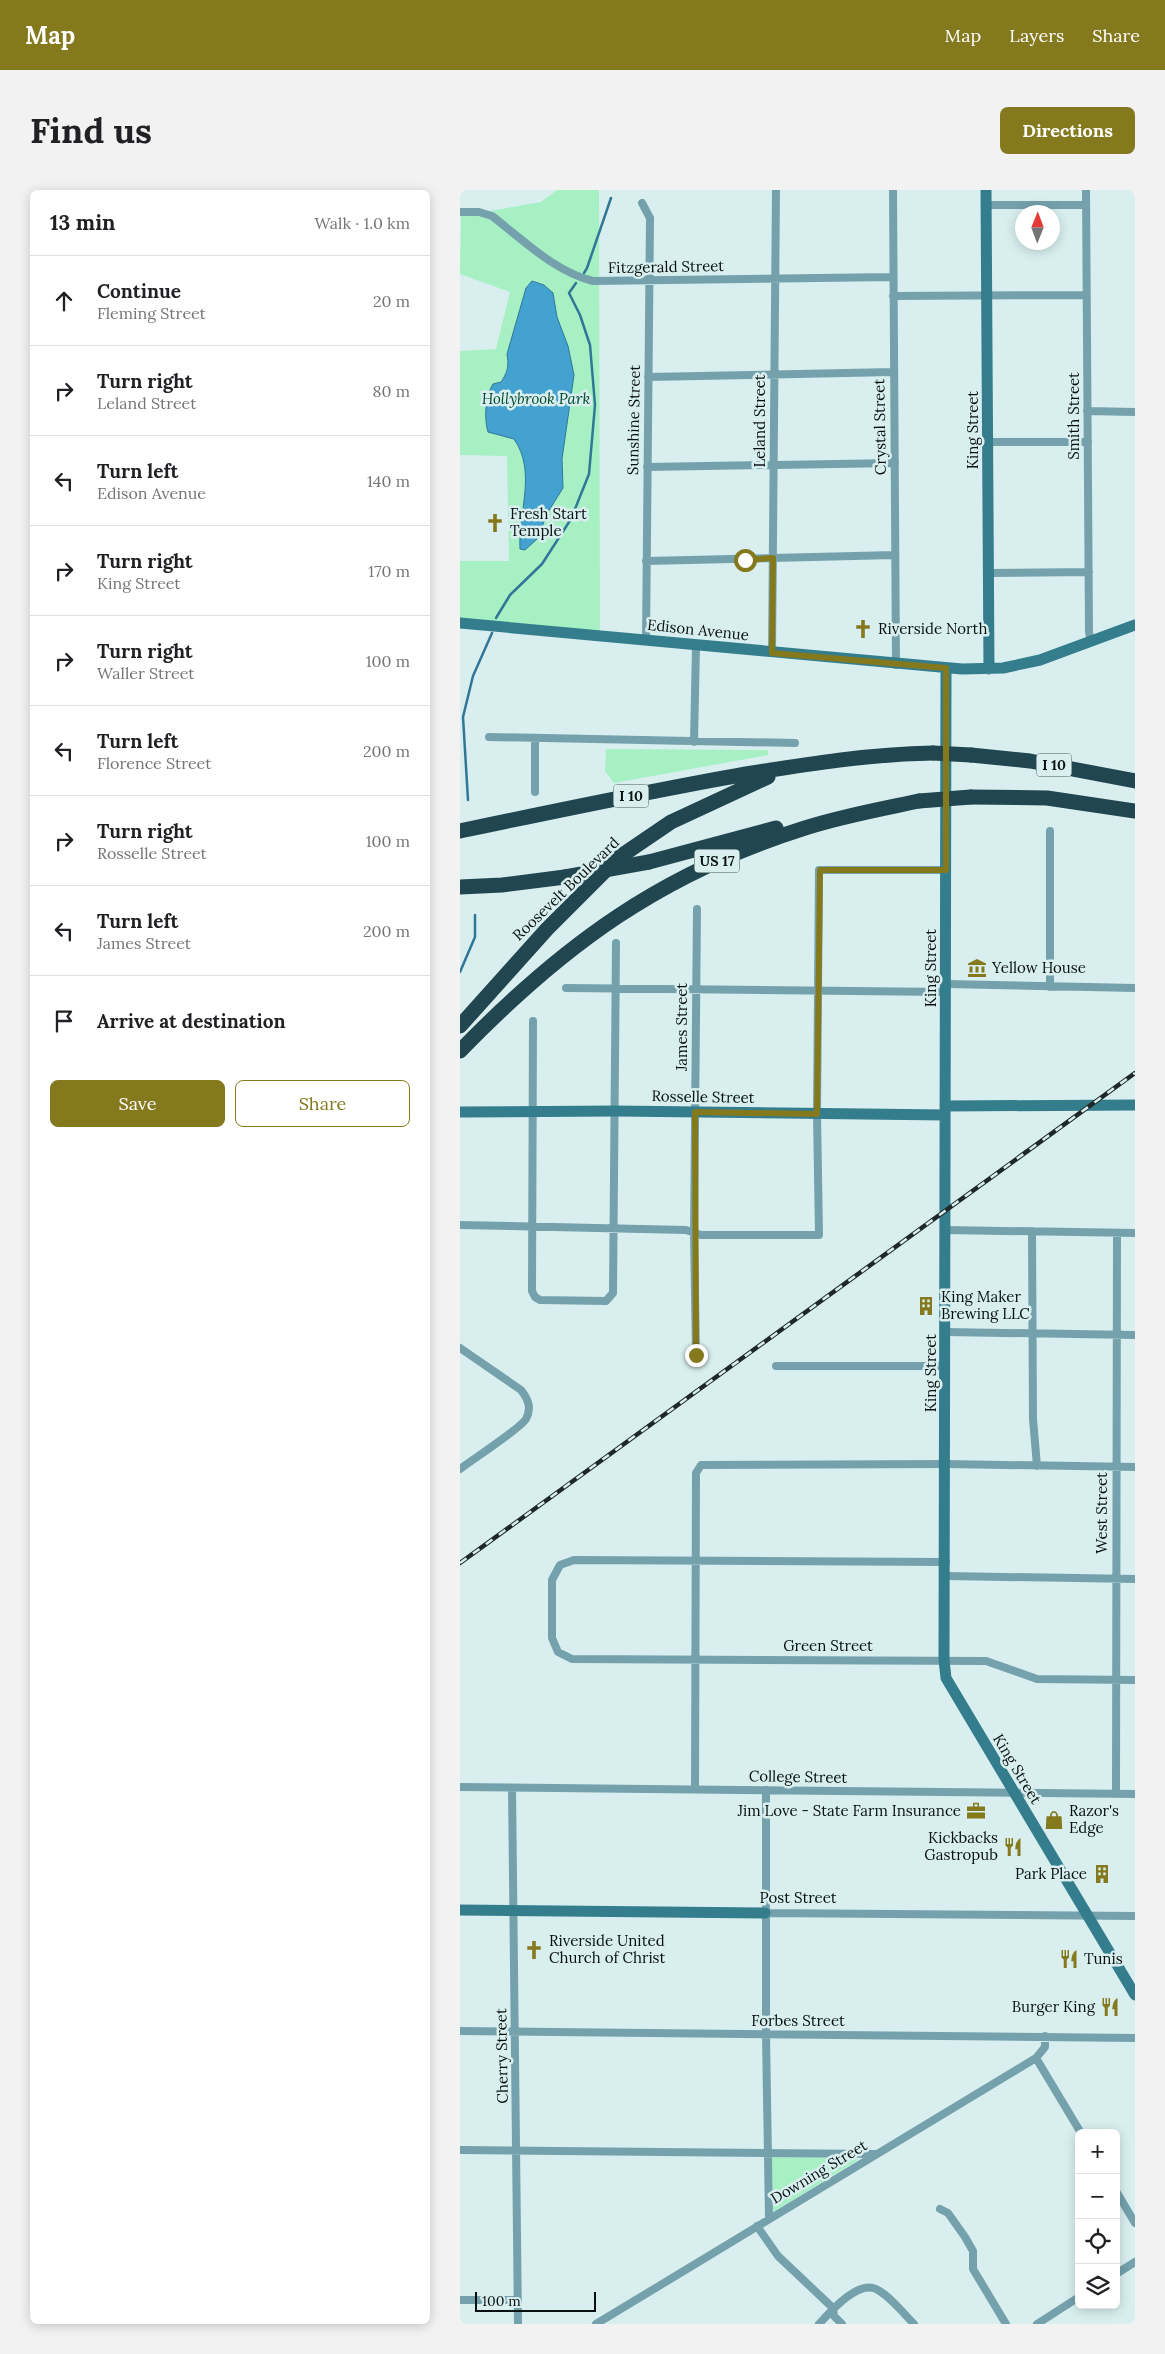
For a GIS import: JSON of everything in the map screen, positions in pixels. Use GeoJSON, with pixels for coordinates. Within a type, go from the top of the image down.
{"type":"FeatureCollection","features":[{"type":"Feature","properties":{"kind":"highway","name":"I 10"},"geometry":{"type":"LineString","coordinates":[[462,830],[709,781],[875,755],[933,753],[971,755],[1030,761],[1135,781]]}},
{"type":"Feature","properties":{"kind":"highway","name":"Roosevelt Boulevard"},"geometry":{"type":"LineString","coordinates":[[460,1026],[547,929],[618,858],[685,815],[762,779],[797,766]]}},
{"type":"Feature","properties":{"kind":"highway","name":"I 10"},"geometry":{"type":"LineString","coordinates":[[460,887],[502,885],[565,878],[649,862],[824,816],[919,801],[971,797],[1048,798],[1135,811]]}},
{"type":"Feature","properties":{"kind":"highway","name":"US 17"},"geometry":{"type":"LineString","coordinates":[[460,1051],[519,993],[576,944],[622,912],[673,882],[725,858],[780,836],[854,815],[919,801]]}},
{"type":"Feature","properties":{"kind":"main road","name":"King Street"},"geometry":{"type":"LineString","coordinates":[[986,190],[989,669]]}},
{"type":"Feature","properties":{"kind":"main road","name":"Edison Avenue"},"geometry":{"type":"LineString","coordinates":[[460,624],[896,664],[989,669],[1040,660],[1135,625]]}},
{"type":"Feature","properties":{"kind":"main road","name":"King Street"},"geometry":{"type":"LineString","coordinates":[[946,668],[946,1576],[944,1660],[946,1678],[1135,1995]]}},
{"type":"Feature","properties":{"kind":"main road","name":"Rosselle Street"},"geometry":{"type":"LineString","coordinates":[[460,1112],[615,1111],[817,1114],[1135,1105]]}},
{"type":"Feature","properties":{"kind":"main road","name":"Post Street"},"geometry":{"type":"LineString","coordinates":[[460,1910],[765,1913]]}},
{"type":"Feature","properties":{"kind":"street","name":"Leland Street"},"geometry":{"type":"LineString","coordinates":[[772,653],[776,190]]}},
{"type":"Feature","properties":{"kind":"street","name":"Crystal Street"},"geometry":{"type":"LineString","coordinates":[[893,190],[896,664]]}},
{"type":"Feature","properties":{"kind":"street","name":"Smith Street"},"geometry":{"type":"LineString","coordinates":[[1086,190],[1089,632],[1091,642]]}},
{"type":"Feature","properties":{"kind":"street","name":"Sunshine Street"},"geometry":{"type":"LineString","coordinates":[[642,203],[650,218],[646,640]]}},
{"type":"Feature","properties":{"kind":"street"},"geometry":{"type":"LineString","coordinates":[[986,205],[1086,205]]}},
{"type":"Feature","properties":{"kind":"street","name":"Fitzgerald Street"},"geometry":{"type":"LineString","coordinates":[[460,212],[479,212],[492,216],[570,273],[593,281],[649,282],[893,278]]}},
{"type":"Feature","properties":{"kind":"street"},"geometry":{"type":"LineString","coordinates":[[893,296],[988,294],[1086,295]]}},
{"type":"Feature","properties":{"kind":"street"},"geometry":{"type":"LineString","coordinates":[[648,378],[893,372]]}},
{"type":"Feature","properties":{"kind":"street"},"geometry":{"type":"LineString","coordinates":[[1087,412],[1135,412]]}},
{"type":"Feature","properties":{"kind":"street"},"geometry":{"type":"LineString","coordinates":[[988,442],[1088,442]]}},
{"type":"Feature","properties":{"kind":"street"},"geometry":{"type":"LineString","coordinates":[[647,467],[895,463]]}},
{"type":"Feature","properties":{"kind":"street"},"geometry":{"type":"LineString","coordinates":[[646,561],[895,555]]}},
{"type":"Feature","properties":{"kind":"street"},"geometry":{"type":"LineString","coordinates":[[989,574],[1089,572]]}},
{"type":"Feature","properties":{"kind":"street"},"geometry":{"type":"LineString","coordinates":[[694,742],[696,646]]}},
{"type":"Feature","properties":{"kind":"street"},"geometry":{"type":"LineString","coordinates":[[489,737],[795,743]]}},
{"type":"Feature","properties":{"kind":"street"},"geometry":{"type":"LineString","coordinates":[[535,738],[535,792]]}},
{"type":"Feature","properties":{"kind":"street"},"geometry":{"type":"LineString","coordinates":[[1050,832],[1050,987]]}},
{"type":"Feature","properties":{"kind":"street"},"geometry":{"type":"LineString","coordinates":[[460,1225],[686,1230],[701,1235],[819,1235],[817,1114],[820,870],[946,870]]}},
{"type":"Feature","properties":{"kind":"street","name":"James Street"},"geometry":{"type":"LineString","coordinates":[[696,1355],[694,1233],[697,909]]}},
{"type":"Feature","properties":{"kind":"street"},"geometry":{"type":"LineString","coordinates":[[533,1021],[532,1291],[535,1297],[540,1300],[606,1301],[613,1293],[616,943]]}},
{"type":"Feature","properties":{"kind":"street"},"geometry":{"type":"LineString","coordinates":[[566,988],[818,992],[946,988],[1135,988]]}},
{"type":"Feature","properties":{"kind":"street"},"geometry":{"type":"LineString","coordinates":[[946,1230],[1135,1233]]}},
{"type":"Feature","properties":{"kind":"street"},"geometry":{"type":"LineString","coordinates":[[1032,1231],[1033,1420],[1037,1466]]}},
{"type":"Feature","properties":{"kind":"street","name":"West Street"},"geometry":{"type":"LineString","coordinates":[[1116,1794],[1115,1467],[1117,1233]]}},
{"type":"Feature","properties":{"kind":"street"},"geometry":{"type":"LineString","coordinates":[[946,1332],[1135,1335]]}},
{"type":"Feature","properties":{"kind":"street"},"geometry":{"type":"LineString","coordinates":[[460,1348],[521,1390],[527,1398],[529,1407],[524,1422],[462,1464]]}},
{"type":"Feature","properties":{"kind":"street"},"geometry":{"type":"LineString","coordinates":[[776,1366],[946,1366]]}},
{"type":"Feature","properties":{"kind":"street"},"geometry":{"type":"LineString","coordinates":[[695,1789],[696,1473],[701,1465],[946,1464],[1135,1467]]}},
{"type":"Feature","properties":{"kind":"street","name":"Green Street"},"geometry":{"type":"LineString","coordinates":[[696,1561],[567,1561],[555,1571],[552,1580],[551,1614],[554,1647],[565,1656],[572,1658],[986,1661],[1036,1679],[1135,1680]]}},
{"type":"Feature","properties":{"kind":"street"},"geometry":{"type":"LineString","coordinates":[[696,1561],[946,1562]]}},
{"type":"Feature","properties":{"kind":"street"},"geometry":{"type":"LineString","coordinates":[[946,1576],[1135,1579]]}},
{"type":"Feature","properties":{"kind":"street","name":"College Street"},"geometry":{"type":"LineString","coordinates":[[460,1787],[1135,1794]]}},
{"type":"Feature","properties":{"kind":"street","name":"Cherry Street"},"geometry":{"type":"LineString","coordinates":[[512,1788],[518,2324]]}},
{"type":"Feature","properties":{"kind":"street"},"geometry":{"type":"LineString","coordinates":[[766,1790],[765,1913],[769,2218]]}},
{"type":"Feature","properties":{"kind":"street","name":"Post Street"},"geometry":{"type":"LineString","coordinates":[[765,1913],[1135,1916]]}},
{"type":"Feature","properties":{"kind":"street","name":"Forbes Street"},"geometry":{"type":"LineString","coordinates":[[460,2031],[1135,2038]]}},
{"type":"Feature","properties":{"kind":"street"},"geometry":{"type":"LineString","coordinates":[[1046,2036],[1045,2047],[1036,2058],[1079,2129]]}},
{"type":"Feature","properties":{"kind":"street","name":"Downing Street"},"geometry":{"type":"LineString","coordinates":[[596,2324],[1036,2058]]}},
{"type":"Feature","properties":{"kind":"street"},"geometry":{"type":"LineString","coordinates":[[460,2150],[877,2154]]}},
{"type":"Feature","properties":{"kind":"street"},"geometry":{"type":"LineString","coordinates":[[1120,2198],[1135,2222]]}},
{"type":"Feature","properties":{"kind":"street"},"geometry":{"type":"LineString","coordinates":[[940,2209],[948,2213],[965,2236],[973,2251],[973,2270],[1006,2324]]}},
{"type":"Feature","properties":{"kind":"street"},"geometry":{"type":"LineString","coordinates":[[757,2226],[778,2256],[833,2308],[834,2316],[842,2324]]}},
{"type":"Feature","properties":{"kind":"street"},"geometry":{"type":"LineString","coordinates":[[1120,2271],[1135,2262]]}},
{"type":"Feature","properties":{"kind":"street"},"geometry":{"type":"LineString","coordinates":[[819,2324],[833,2308],[859,2289],[870,2287],[878,2290],[914,2324]]}},
{"type":"Feature","properties":{"kind":"street"},"geometry":{"type":"LineString","coordinates":[[460,2300],[518,2300]]}},
{"type":"Feature","properties":{"kind":"street"},"geometry":{"type":"LineString","coordinates":[[1037,2324],[1075,2300]]}},
{"type":"Feature","properties":{"kind":"green space","name":"Hollybrook Park"},"geometry":{"type":"Polygon","coordinates":[[[557,190],[599,190],[600,631],[460,618],[460,561],[509,561],[507,456],[460,455],[460,351],[496,349],[510,292],[460,274],[461,216],[541,202],[557,190]]]}},
{"type":"Feature","properties":{"kind":"green space"},"geometry":{"type":"Polygon","coordinates":[[[606,749],[768,750],[768,755],[614,783],[605,771],[606,749]]]}},
{"type":"Feature","properties":{"kind":"green space"},"geometry":{"type":"Polygon","coordinates":[[[772,2157],[856,2158],[858,2160],[773,2212],[772,2157]]]}},
{"type":"Feature","properties":{"kind":"water"},"geometry":{"type":"Polygon","coordinates":[[[532,281],[544,285],[553,293],[557,317],[568,346],[574,375],[562,459],[563,488],[548,512],[537,539],[525,550],[520,549],[525,492],[524,465],[521,452],[514,439],[488,432],[486,414],[490,389],[493,384],[501,382],[507,372],[507,354],[526,288],[532,281]]]}},
{"type":"Feature","properties":{"kind":"waterway"},"geometry":{"type":"LineString","coordinates":[[584,273],[611,198]]}},
{"type":"Feature","properties":{"kind":"waterway"},"geometry":{"type":"LineString","coordinates":[[496,618],[510,595],[542,564],[571,519],[589,474],[595,405],[590,345],[580,315],[569,293],[576,283]]}},
{"type":"Feature","properties":{"kind":"waterway"},"geometry":{"type":"LineString","coordinates":[[468,800],[463,717],[473,676],[492,633]]}},
{"type":"Feature","properties":{"kind":"waterway"},"geometry":{"type":"LineString","coordinates":[[460,972],[475,937],[475,915]]}},
{"type":"Feature","properties":{"kind":"railway"},"geometry":{"type":"LineString","coordinates":[[460,1563],[1135,1073]]}},
{"type":"Feature","properties":{"kind":"place","name":"Fresh Start Temple"},"geometry":{"type":"Point","coordinates":[495,523]}},
{"type":"Feature","properties":{"kind":"place","name":"Riverside North"},"geometry":{"type":"Point","coordinates":[863,629]}},
{"type":"Feature","properties":{"kind":"place","name":"Yellow House"},"geometry":{"type":"Point","coordinates":[977,968]}},
{"type":"Feature","properties":{"kind":"place","name":"King Maker Brewing LLC"},"geometry":{"type":"Point","coordinates":[926,1306]}},
{"type":"Feature","properties":{"kind":"place","name":"Jim Love - State Farm Insurance"},"geometry":{"type":"Point","coordinates":[976,1811]}},
{"type":"Feature","properties":{"kind":"place","name":"Razor's Edge"},"geometry":{"type":"Point","coordinates":[1054,1820]}},
{"type":"Feature","properties":{"kind":"place","name":"Kickbacks Gastropub"},"geometry":{"type":"Point","coordinates":[1013,1847]}},
{"type":"Feature","properties":{"kind":"place","name":"Park Place"},"geometry":{"type":"Point","coordinates":[1102,1874]}},
{"type":"Feature","properties":{"kind":"place","name":"Riverside United Church of Christ"},"geometry":{"type":"Point","coordinates":[534,1950]}},
{"type":"Feature","properties":{"kind":"place","name":"Tunis"},"geometry":{"type":"Point","coordinates":[1069,1959]}},
{"type":"Feature","properties":{"kind":"place","name":"Burger King"},"geometry":{"type":"Point","coordinates":[1110,2007]}},
{"type":"Feature","properties":{"kind":"route"},"geometry":{"type":"LineString","coordinates":[[696,1355],[695,1112],[817,1114],[820,870],[946,870],[946,668],[772,653],[773,558],[745,560]]}}]}
